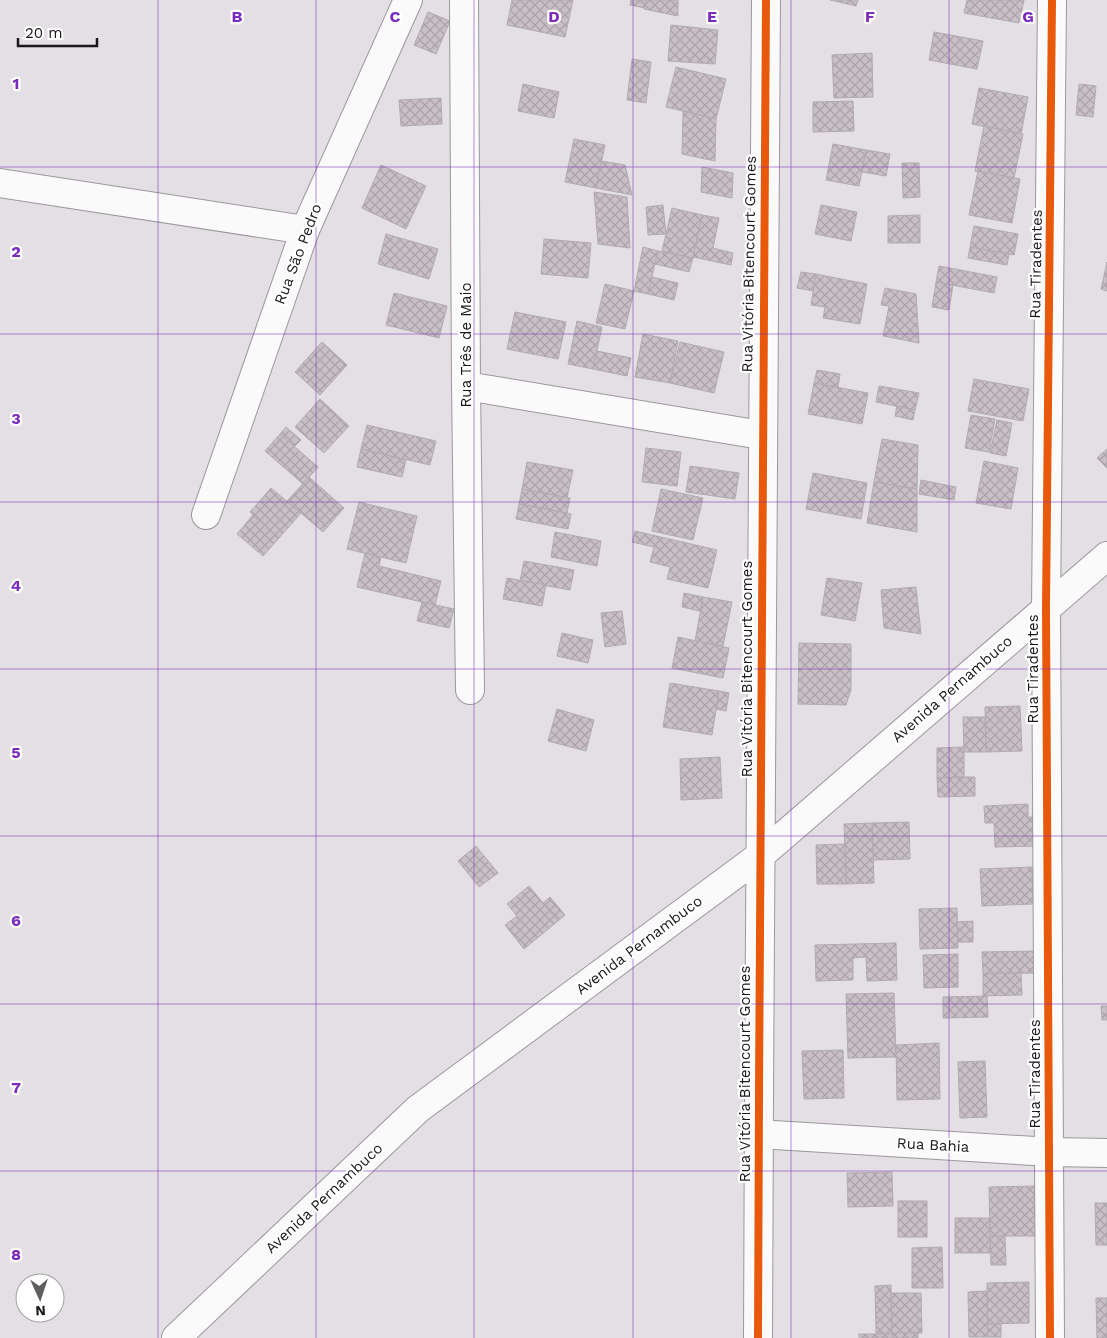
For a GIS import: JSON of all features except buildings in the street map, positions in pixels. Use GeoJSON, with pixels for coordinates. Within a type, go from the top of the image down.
{"type":"FeatureCollection","features":[{"type":"Feature","properties":{"kind":"street","name":"Rua São Pedro"},"geometry":{"type":"LineString","coordinates":[[206,515],[304,230],[408,0]]}},
{"type":"Feature","properties":{"kind":"street","name":"Rua Três de Maio"},"geometry":{"type":"LineString","coordinates":[[464,0],[470,690]]}},
{"type":"Feature","properties":{"kind":"street","name":"Rua Vitória Bitencourt Gomes"},"geometry":{"type":"LineString","coordinates":[[758,1338],[761,435],[766,0]]}},
{"type":"Feature","properties":{"kind":"street","name":"Rua Tiradentes"},"geometry":{"type":"LineString","coordinates":[[1050,1338],[1046,608],[1052,0]]}},
{"type":"Feature","properties":{"kind":"street"},"geometry":{"type":"LineString","coordinates":[[0,183],[304,230]]}},
{"type":"Feature","properties":{"kind":"street"},"geometry":{"type":"LineString","coordinates":[[466,386],[761,435]]}},
{"type":"Feature","properties":{"kind":"street","name":"Avenida Pernambuco"},"geometry":{"type":"LineString","coordinates":[[176,1338],[418,1110],[761,855],[1107,556]]}},
{"type":"Feature","properties":{"kind":"street","name":"Rua Bahia"},"geometry":{"type":"LineString","coordinates":[[759,1134],[1050,1152],[1107,1153]]}},
{"type":"Feature","properties":{"kind":"cycle path"},"geometry":{"type":"LineString","coordinates":[[758,1338],[766,0]]}},
{"type":"Feature","properties":{"kind":"cycle path"},"geometry":{"type":"LineString","coordinates":[[1050,1338],[1046,608],[1052,0]]}}]}
